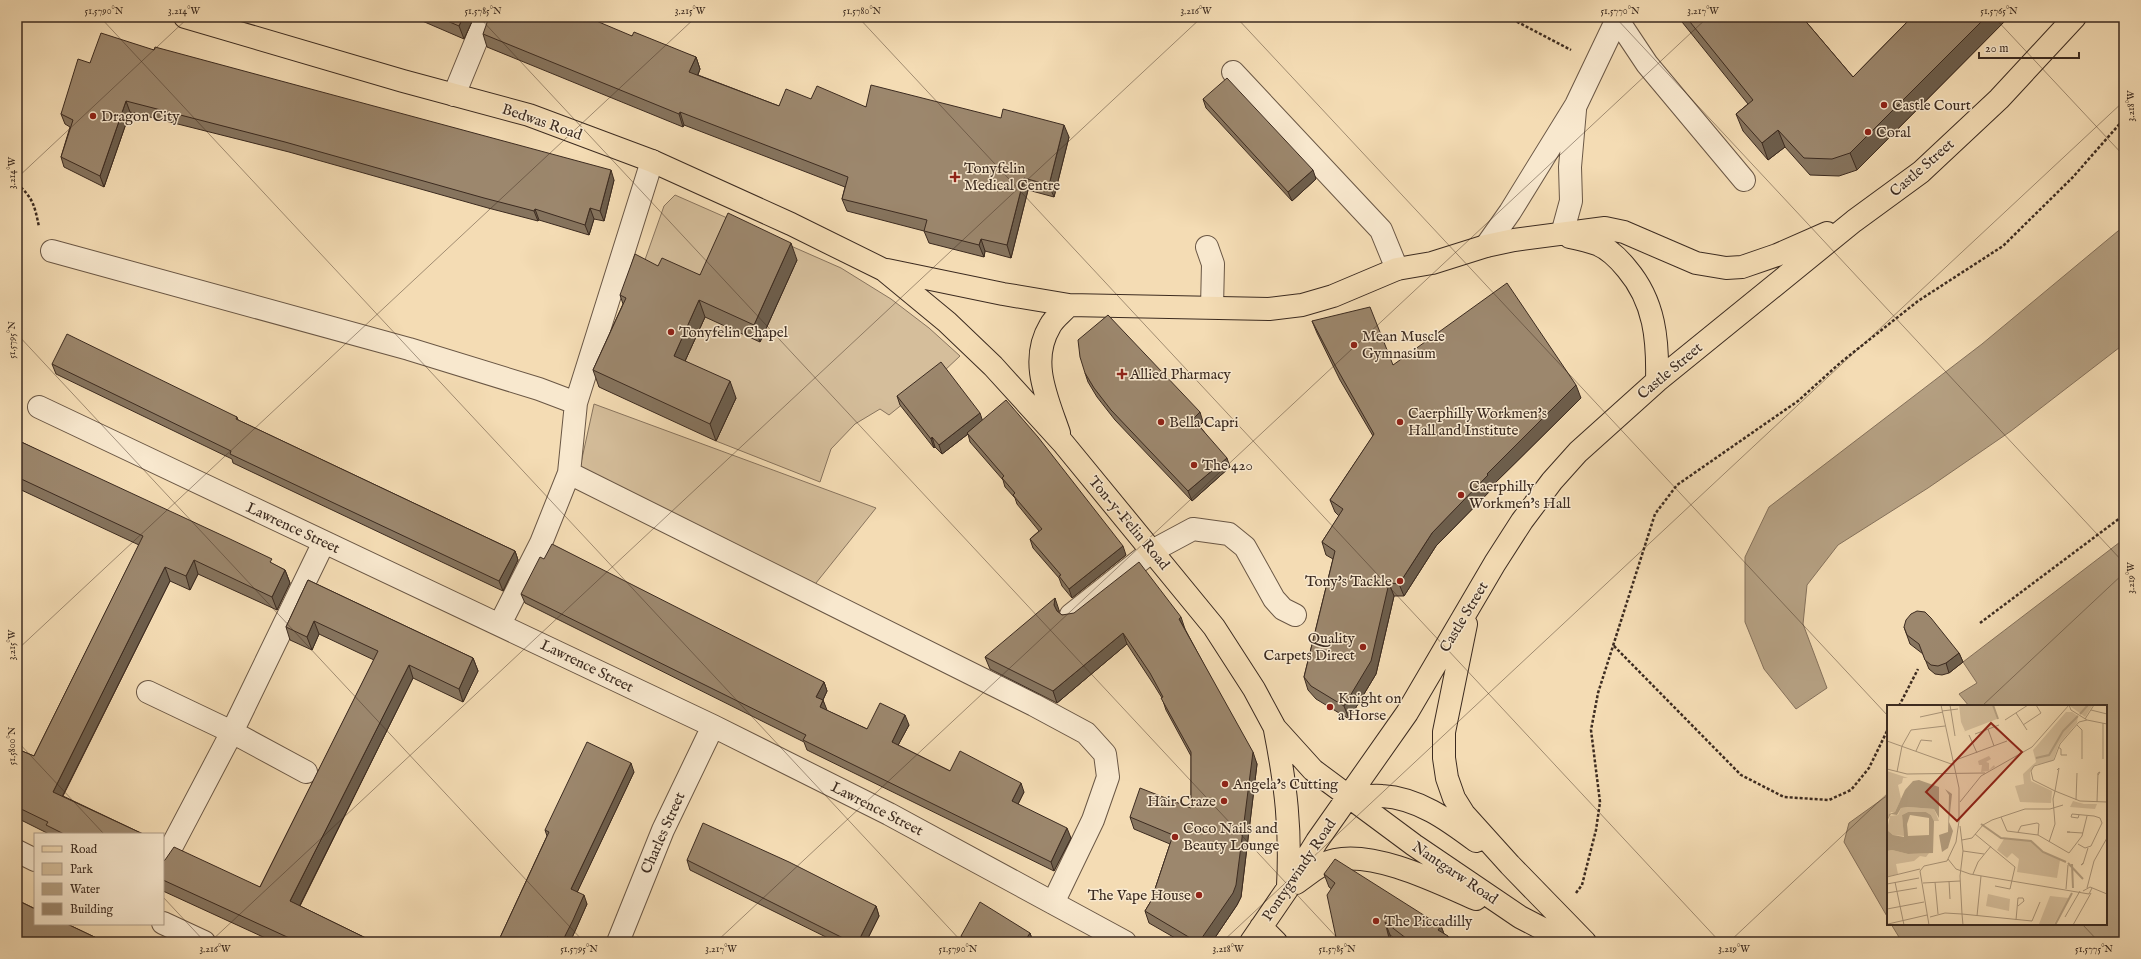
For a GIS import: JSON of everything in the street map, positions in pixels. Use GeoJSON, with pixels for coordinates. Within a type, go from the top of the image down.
{"type":"FeatureCollection","features":[{"type":"Feature","properties":{"kind":"main road","name":"Bedwas Road"},"geometry":{"type":"LineString","coordinates":[[185,17],[528,115],[652,161],[791,224],[884,270]]}},
{"type":"Feature","properties":{"kind":"main road","name":"Castle Street"},"geometry":{"type":"LineString","coordinates":[[1348,798],[1407,713],[1522,522],[1552,481],[1584,447],[1657,381],[1854,221],[1921,172],[1999,99],[2075,17]]}},
{"type":"Feature","properties":{"kind":"main road"},"geometry":{"type":"LineString","coordinates":[[884,270],[1003,294],[1069,305],[1269,309],[1302,305],[1332,296],[1397,269],[1432,263],[1486,246],[1562,234],[1605,228],[1624,232],[1696,263],[1726,268],[1742,267],[1777,255],[1854,221]]}},
{"type":"Feature","properties":{"kind":"main road"},"geometry":{"type":"LineString","coordinates":[[1562,234],[1598,245],[1618,258],[1632,275],[1645,296],[1652,313],[1656,336],[1657,381]]}},
{"type":"Feature","properties":{"kind":"main road","name":"Ton-y-Felin Road"},"geometry":{"type":"LineString","coordinates":[[884,270],[946,322],[993,366],[1063,443],[1214,627],[1254,689],[1275,728],[1313,770],[1348,798]]}},
{"type":"Feature","properties":{"kind":"main road"},"geometry":{"type":"LineString","coordinates":[[1063,443],[1041,382],[1040,347],[1050,325],[1069,305]]}},
{"type":"Feature","properties":{"kind":"main road"},"geometry":{"type":"LineString","coordinates":[[1470,607],[1444,732],[1444,758],[1447,778],[1454,798],[1464,814],[1585,942]]}},
{"type":"Feature","properties":{"kind":"main road"},"geometry":{"type":"LineString","coordinates":[[1275,728],[1286,786],[1289,820],[1288,888]]}},
{"type":"Feature","properties":{"kind":"main road"},"geometry":{"type":"LineString","coordinates":[[1348,798],[1382,796],[1411,801],[1433,811],[1510,864]]}},
{"type":"Feature","properties":{"kind":"main road","name":"Pontygwindy Road"},"geometry":{"type":"LineString","coordinates":[[1262,937],[1288,888],[1348,798]]}},
{"type":"Feature","properties":{"kind":"main road","name":"Nantgarw Road"},"geometry":{"type":"LineString","coordinates":[[1348,798],[1520,917],[1568,942]]}},
{"type":"Feature","properties":{"kind":"main road"},"geometry":{"type":"LineString","coordinates":[[1288,888],[1322,865],[1336,860],[1375,862],[1410,872],[1520,917]]}},
{"type":"Feature","properties":{"kind":"street"},"geometry":{"type":"LineString","coordinates":[[454,95],[486,17]]}},
{"type":"Feature","properties":{"kind":"street"},"geometry":{"type":"LineString","coordinates":[[1486,246],[1510,212],[1576,105],[1618,18]]}},
{"type":"Feature","properties":{"kind":"street"},"geometry":{"type":"LineString","coordinates":[[1618,18],[1647,64],[1744,180]]}},
{"type":"Feature","properties":{"kind":"street"},"geometry":{"type":"LineString","coordinates":[[1233,72],[1381,230],[1397,269]]}},
{"type":"Feature","properties":{"kind":"street"},"geometry":{"type":"LineString","coordinates":[[1562,234],[1571,201],[1571,147],[1576,105]]}},
{"type":"Feature","properties":{"kind":"street"},"geometry":{"type":"LineString","coordinates":[[500,624],[541,543],[569,473],[576,403],[652,161]]}},
{"type":"Feature","properties":{"kind":"street"},"geometry":{"type":"LineString","coordinates":[[1207,247],[1213,264],[1212,308]]}},
{"type":"Feature","properties":{"kind":"street"},"geometry":{"type":"LineString","coordinates":[[52,251],[408,349],[539,389],[576,403]]}},
{"type":"Feature","properties":{"kind":"street","name":"Lawrence Street"},"geometry":{"type":"LineString","coordinates":[[39,407],[713,726],[889,814],[1125,942]]}},
{"type":"Feature","properties":{"kind":"street"},"geometry":{"type":"LineString","coordinates":[[569,473],[1034,705],[1086,733],[1105,754],[1108,777],[1093,820],[1053,903]]}},
{"type":"Feature","properties":{"kind":"street"},"geometry":{"type":"LineString","coordinates":[[1071,615],[1152,552],[1193,530],[1229,534],[1245,547],[1274,599],[1283,609],[1295,615]]}},
{"type":"Feature","properties":{"kind":"street"},"geometry":{"type":"LineString","coordinates":[[164,861],[232,732],[324,542]]}},
{"type":"Feature","properties":{"kind":"street"},"geometry":{"type":"LineString","coordinates":[[148,692],[232,732],[306,772]]}},
{"type":"Feature","properties":{"kind":"street","name":"Charles Street"},"geometry":{"type":"LineString","coordinates":[[618,942],[663,830],[713,726]]}},
{"type":"Feature","properties":{"kind":"street"},"geometry":{"type":"LineString","coordinates":[[17,851],[34,860]]}},
{"type":"Feature","properties":{"kind":"street"},"geometry":{"type":"LineString","coordinates":[[164,923],[204,942]]}},
{"type":"Feature","properties":{"kind":"path"},"geometry":{"type":"LineString","coordinates":[[1508,17],[1596,63]]}},
{"type":"Feature","properties":{"kind":"path"},"geometry":{"type":"LineString","coordinates":[[1560,916],[1582,885],[1596,830],[1600,802],[1591,730],[1598,693],[1655,514],[1677,485],[1798,402],[1840,363],[1918,302],[2003,246],[2073,177],[2124,120]]}},
{"type":"Feature","properties":{"kind":"path"},"geometry":{"type":"LineString","coordinates":[[17,184],[29,193],[35,209],[41,239],[52,251]]}},
{"type":"Feature","properties":{"kind":"path"},"geometry":{"type":"LineString","coordinates":[[1980,623],[2124,515]]}},
{"type":"Feature","properties":{"kind":"path"},"geometry":{"type":"LineString","coordinates":[[1614,646],[1741,775],[1784,797],[1829,800],[1851,790],[1869,768],[1887,731]]}},
{"type":"Feature","properties":{"kind":"path"},"geometry":{"type":"LineString","coordinates":[[1900,705],[1918,669]]}},
{"type":"Feature","properties":{"kind":"green space"},"geometry":{"type":"Polygon","coordinates":[[[675,195],[841,268],[891,299],[929,328],[960,356],[944,371],[889,415],[880,409],[855,424],[831,449],[820,482],[716,441],[736,398],[680,372],[705,317],[707,292],[641,271],[664,206],[675,195]]]}},
{"type":"Feature","properties":{"kind":"green space"},"geometry":{"type":"Polygon","coordinates":[[[594,404],[876,508],[812,588],[579,472],[594,404]]]}},
{"type":"Feature","properties":{"kind":"water"},"geometry":{"type":"Polygon","coordinates":[[[2124,226],[2124,344],[2011,431],[1928,488],[1838,545],[1807,585],[1803,624],[1827,688],[1796,709],[1764,669],[1745,622],[1745,557],[1769,507],[1982,344],[2124,226]]]}},
{"type":"Feature","properties":{"kind":"water"},"geometry":{"type":"Polygon","coordinates":[[[2124,539],[2124,942],[1902,942],[1892,925],[2107,925],[2107,705],[1968,705],[1959,694],[1977,683],[1963,662],[2124,539]]]}},
{"type":"Feature","properties":{"kind":"water"},"geometry":{"type":"Polygon","coordinates":[[[1887,796],[1887,916],[1844,842],[1849,823],[1887,796]]]}},
{"type":"Feature","properties":{"kind":"building"},"geometry":{"type":"Polygon","coordinates":[[[438,17],[463,17],[459,26],[438,17]]]}},
{"type":"Feature","properties":{"kind":"building"},"geometry":{"type":"Polygon","coordinates":[[[489,17],[587,17],[632,36],[634,32],[696,57],[689,72],[779,106],[786,89],[811,99],[817,86],[866,107],[871,85],[1001,118],[1003,109],[1064,125],[1049,185],[1024,178],[1007,245],[981,239],[979,245],[924,231],[927,220],[842,199],[848,177],[680,112],[679,114],[483,34],[489,17]]]}},
{"type":"Feature","properties":{"kind":"building"},"geometry":{"type":"Polygon","coordinates":[[[1686,17],[1802,17],[1853,77],[1912,17],[1986,17],[1850,153],[1832,159],[1804,158],[1778,130],[1762,143],[1736,114],[1753,100],[1686,17]]]}},
{"type":"Feature","properties":{"kind":"building"},"geometry":{"type":"Polygon","coordinates":[[[101,33],[154,50],[155,47],[611,170],[600,211],[590,208],[585,225],[535,209],[534,211],[484,198],[285,142],[126,101],[100,176],[61,157],[73,120],[61,114],[78,59],[90,63],[101,33]]]}},
{"type":"Feature","properties":{"kind":"building"},"geometry":{"type":"Polygon","coordinates":[[[1227,78],[1313,170],[1288,192],[1203,99],[1227,78]]]}},
{"type":"Feature","properties":{"kind":"building","name":"Tonyfelin Chapel"},"geometry":{"type":"Polygon","coordinates":[[[728,213],[791,243],[754,325],[699,300],[674,356],[730,381],[710,424],[593,370],[626,298],[620,295],[635,254],[658,266],[662,258],[700,275],[728,213]]]}},
{"type":"Feature","properties":{"kind":"building"},"geometry":{"type":"Polygon","coordinates":[[[1507,283],[1576,385],[1487,474],[1488,475],[1432,533],[1399,584],[1389,583],[1371,661],[1344,706],[1311,686],[1304,677],[1335,551],[1322,542],[1343,509],[1330,500],[1374,434],[1312,321],[1370,307],[1393,365],[1507,283]]]}},
{"type":"Feature","properties":{"kind":"building"},"geometry":{"type":"Polygon","coordinates":[[[1108,315],[1200,412],[1193,419],[1227,458],[1188,491],[1111,410],[1094,388],[1085,373],[1080,357],[1078,340],[1108,315]]]}},
{"type":"Feature","properties":{"kind":"building"},"geometry":{"type":"Polygon","coordinates":[[[67,334],[237,417],[236,419],[515,551],[499,581],[230,454],[231,451],[52,364],[67,334]]]}},
{"type":"Feature","properties":{"kind":"building"},"geometry":{"type":"Polygon","coordinates":[[[941,362],[980,413],[939,445],[932,437],[931,439],[897,396],[941,362]]]}},
{"type":"Feature","properties":{"kind":"building"},"geometry":{"type":"Polygon","coordinates":[[[1006,400],[1038,437],[1123,546],[1069,589],[1059,576],[1061,575],[1030,539],[1042,529],[1013,495],[1015,493],[1002,478],[1004,476],[967,433],[1006,400]]]}},
{"type":"Feature","properties":{"kind":"building"},"geometry":{"type":"Polygon","coordinates":[[[17,440],[272,559],[270,562],[285,570],[272,597],[194,560],[186,576],[165,567],[53,792],[141,833],[62,833],[46,825],[48,822],[17,807],[17,749],[34,756],[143,536],[17,477],[17,440]]]}},
{"type":"Feature","properties":{"kind":"building"},"geometry":{"type":"Polygon","coordinates":[[[552,544],[824,682],[816,697],[823,700],[820,707],[867,729],[880,703],[905,715],[892,742],[950,771],[960,751],[1021,783],[1012,801],[1067,828],[1051,862],[803,740],[806,735],[521,594],[540,557],[544,559],[552,544]]]}},
{"type":"Feature","properties":{"kind":"building"},"geometry":{"type":"Polygon","coordinates":[[[1139,562],[1181,617],[1179,619],[1253,752],[1236,885],[1233,893],[1199,942],[1145,911],[1151,901],[1173,835],[1130,817],[1140,788],[1191,808],[1191,752],[1161,698],[1163,697],[1150,673],[1123,633],[1053,691],[985,657],[1055,598],[1054,605],[1057,611],[1062,615],[1074,613],[1139,562]]]}},
{"type":"Feature","properties":{"kind":"building"},"geometry":{"type":"Polygon","coordinates":[[[308,580],[473,658],[459,689],[409,665],[290,901],[374,942],[298,942],[164,880],[164,860],[174,847],[260,887],[378,651],[314,621],[307,637],[286,627],[308,580]]]}},
{"type":"Feature","properties":{"kind":"building"},"geometry":{"type":"Polygon","coordinates":[[[1917,611],[1925,612],[1931,618],[1959,653],[1946,663],[1938,666],[1931,665],[1925,660],[1919,644],[1907,635],[1904,627],[1906,620],[1911,614],[1917,611]]]}},
{"type":"Feature","properties":{"kind":"building"},"geometry":{"type":"Polygon","coordinates":[[[587,742],[631,763],[571,889],[584,895],[573,920],[562,942],[557,942],[547,937],[545,942],[498,942],[549,832],[545,830],[587,742]]]}},
{"type":"Feature","properties":{"kind":"building"},"geometry":{"type":"Polygon","coordinates":[[[703,823],[789,862],[876,906],[858,942],[851,942],[687,860],[703,823]]]}},
{"type":"Feature","properties":{"kind":"building","name":"The Piccadilly"},"geometry":{"type":"Polygon","coordinates":[[[1335,859],[1441,926],[1438,930],[1448,936],[1444,942],[1411,942],[1385,922],[1390,942],[1337,942],[1327,895],[1335,883],[1324,874],[1335,859]]]}},
{"type":"Feature","properties":{"kind":"building"},"geometry":{"type":"Polygon","coordinates":[[[17,900],[34,908],[34,925],[69,925],[105,942],[27,942],[17,938],[17,900]]]}},
{"type":"Feature","properties":{"kind":"building"},"geometry":{"type":"Polygon","coordinates":[[[980,902],[1030,933],[1024,942],[966,942],[967,940],[961,936],[980,902]]]}},
{"type":"Feature","properties":{"kind":"place","name":"Castle Court"},"geometry":{"type":"Point","coordinates":[1884,105]}},
{"type":"Feature","properties":{"kind":"place","name":"Dragon City"},"geometry":{"type":"Point","coordinates":[93,116]}},
{"type":"Feature","properties":{"kind":"place","name":"Coral"},"geometry":{"type":"Point","coordinates":[1868,132]}},
{"type":"Feature","properties":{"kind":"place","name":"Tonyfelin Medical Centre"},"geometry":{"type":"Point","coordinates":[955,177]}},
{"type":"Feature","properties":{"kind":"place","name":"Tonyfelin Chapel"},"geometry":{"type":"Point","coordinates":[671,332]}},
{"type":"Feature","properties":{"kind":"place","name":"Mean Muscle Gymnasium"},"geometry":{"type":"Point","coordinates":[1354,345]}},
{"type":"Feature","properties":{"kind":"place","name":"Allied Pharmacy"},"geometry":{"type":"Point","coordinates":[1122,374]}},
{"type":"Feature","properties":{"kind":"place","name":"Bella Capri"},"geometry":{"type":"Point","coordinates":[1161,422]}},
{"type":"Feature","properties":{"kind":"place","name":"Caerphilly Workmen's Hall and Institute"},"geometry":{"type":"Point","coordinates":[1400,422]}},
{"type":"Feature","properties":{"kind":"place","name":"The 420"},"geometry":{"type":"Point","coordinates":[1194,465]}},
{"type":"Feature","properties":{"kind":"place","name":"Caerphilly Workmen's Hall"},"geometry":{"type":"Point","coordinates":[1461,495]}},
{"type":"Feature","properties":{"kind":"place","name":"Tony's Tackle"},"geometry":{"type":"Point","coordinates":[1400,581]}},
{"type":"Feature","properties":{"kind":"place","name":"Quality Carpets Direct"},"geometry":{"type":"Point","coordinates":[1363,647]}},
{"type":"Feature","properties":{"kind":"place","name":"Knight on a Horse"},"geometry":{"type":"Point","coordinates":[1330,707]}},
{"type":"Feature","properties":{"kind":"place","name":"Angela's Cutting"},"geometry":{"type":"Point","coordinates":[1225,784]}},
{"type":"Feature","properties":{"kind":"place","name":"Hair Craze"},"geometry":{"type":"Point","coordinates":[1224,801]}},
{"type":"Feature","properties":{"kind":"place","name":"Coco Nails and Beauty Lounge"},"geometry":{"type":"Point","coordinates":[1175,837]}},
{"type":"Feature","properties":{"kind":"place","name":"The Vape House"},"geometry":{"type":"Point","coordinates":[1199,895]}},
{"type":"Feature","properties":{"kind":"place","name":"The Piccadilly"},"geometry":{"type":"Point","coordinates":[1376,921]}}]}
